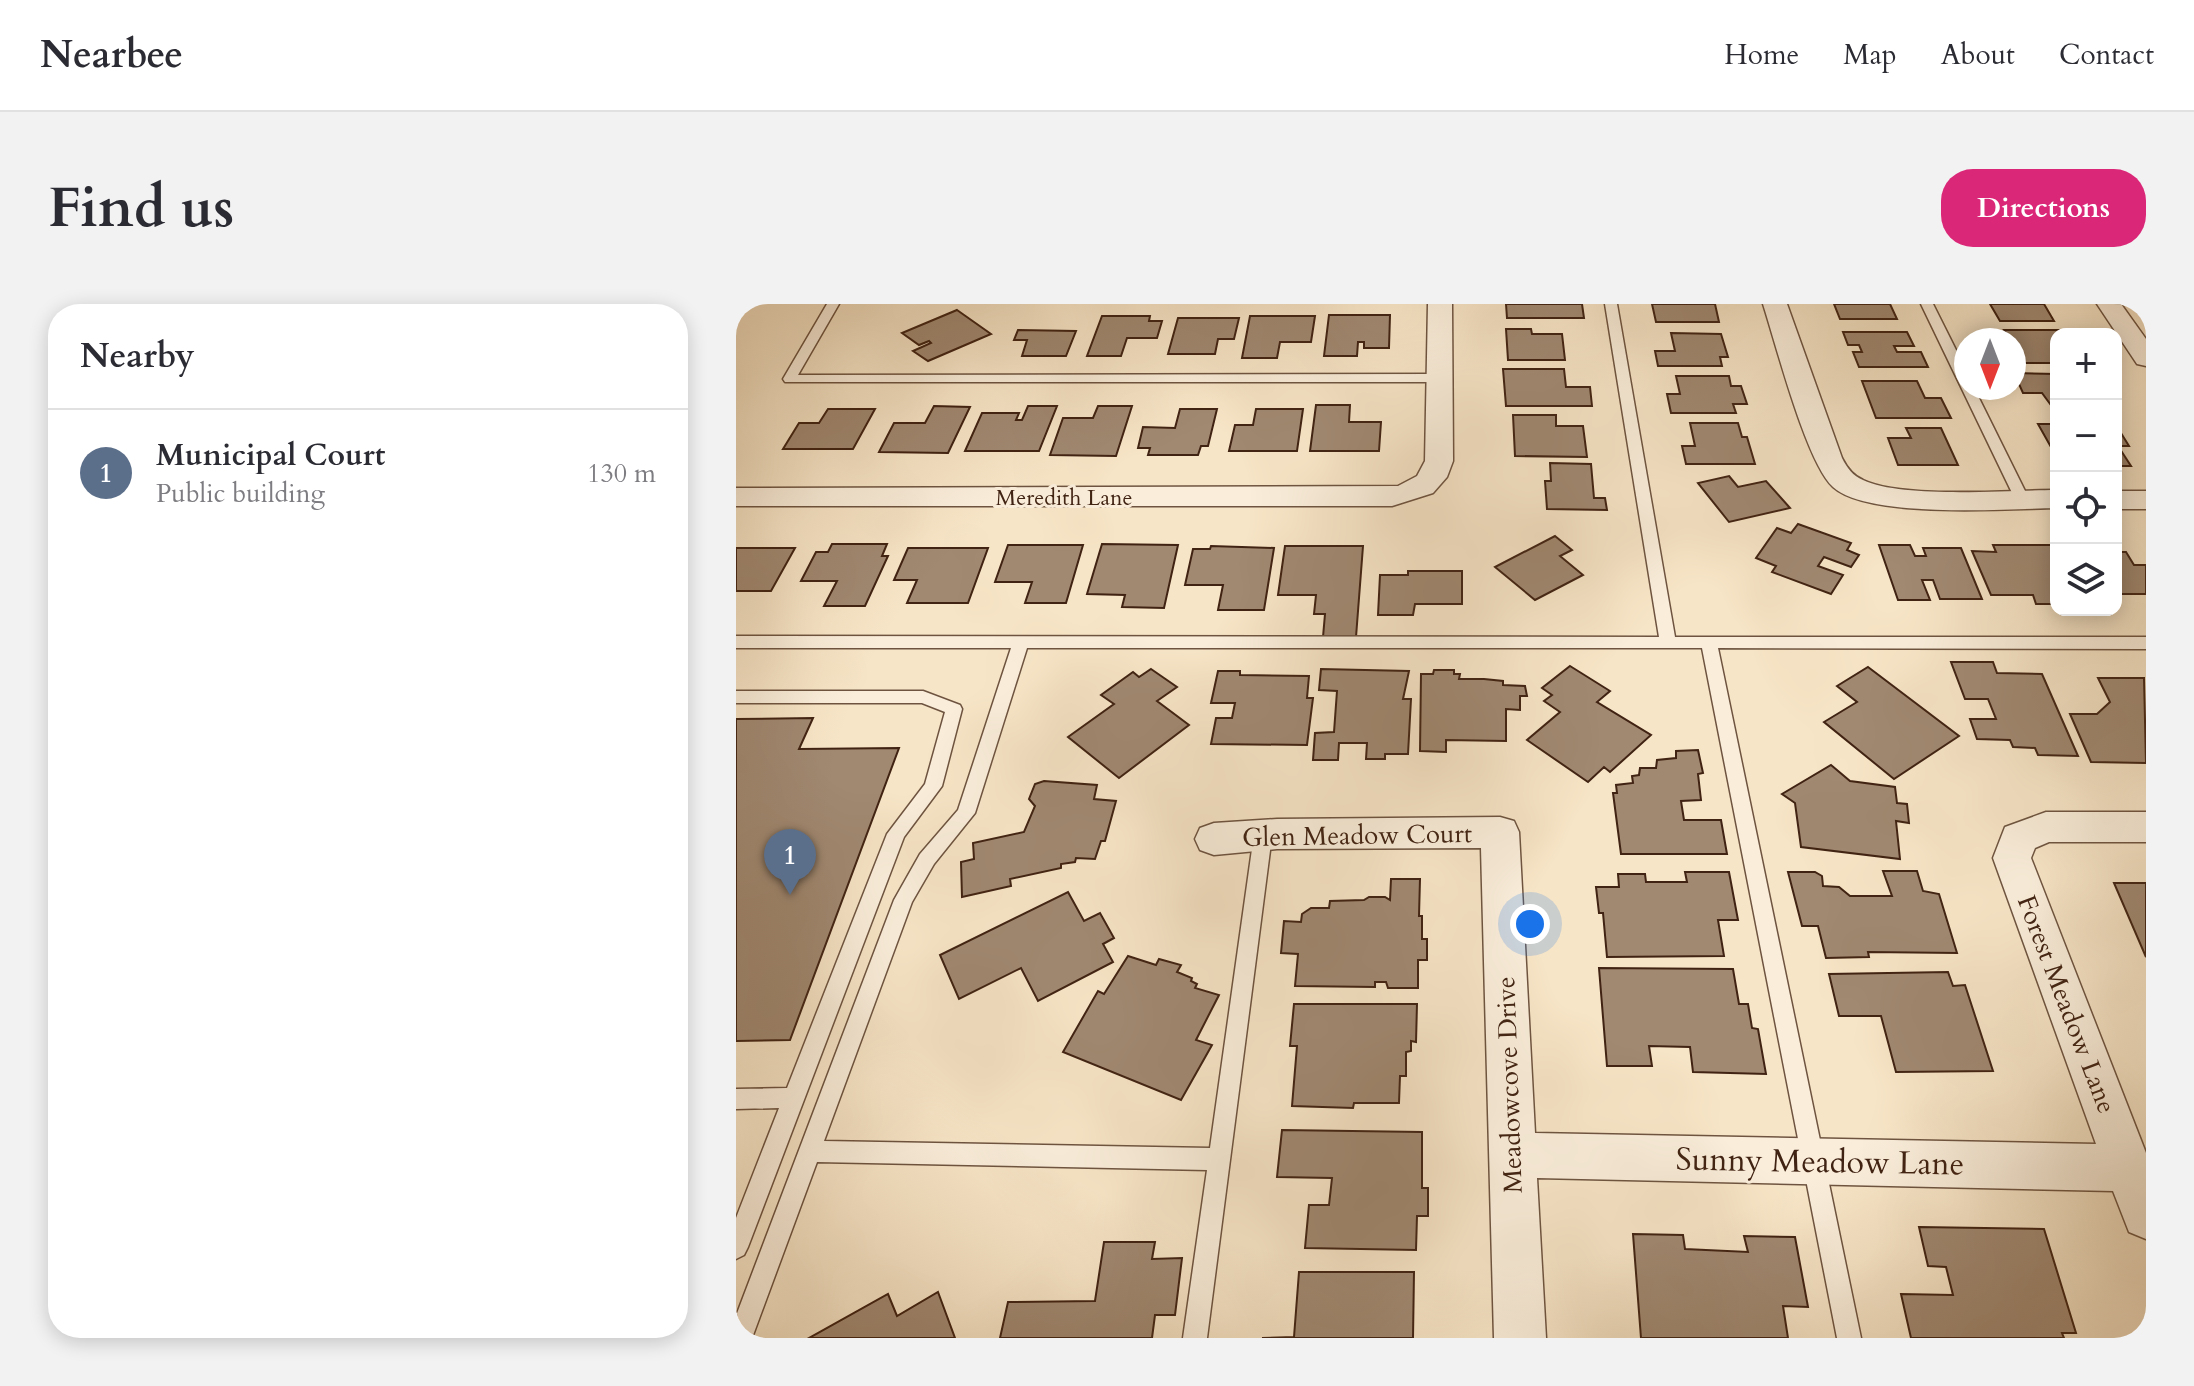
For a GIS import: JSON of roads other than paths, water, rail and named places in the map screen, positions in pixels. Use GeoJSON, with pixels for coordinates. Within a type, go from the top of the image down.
{"type":"FeatureCollection","features":[{"type":"Feature","properties":{"kind":"street"},"geometry":{"type":"LineString","coordinates":[[1440,304],[1440,378]]}},
{"type":"Feature","properties":{"kind":"street"},"geometry":{"type":"LineString","coordinates":[[1775,304],[1836,474],[1853,488],[1885,497],[2050,499]]}},
{"type":"Feature","properties":{"kind":"street"},"geometry":{"type":"LineString","coordinates":[[2109,304],[2146,358]]}},
{"type":"Feature","properties":{"kind":"street","name":"Meredith Lane"},"geometry":{"type":"LineString","coordinates":[[736,497],[1392,497],[1419,490],[1435,477],[1439,461],[1440,378]]}},
{"type":"Feature","properties":{"kind":"street"},"geometry":{"type":"LineString","coordinates":[[2122,500],[2146,500]]}},
{"type":"Feature","properties":{"kind":"street","name":"Forest Meadow Lane"},"geometry":{"type":"LineString","coordinates":[[2146,827],[2046,827],[2019,838],[2012,858],[2146,1215]]}},
{"type":"Feature","properties":{"kind":"street","name":"Glen Meadow Court"},"geometry":{"type":"LineString","coordinates":[[1214,839],[1263,835],[1500,832]]}},
{"type":"Feature","properties":{"kind":"street","name":"Meadowcove Drive"},"geometry":{"type":"LineString","coordinates":[[1500,832],[1520,1338]]}},
{"type":"Feature","properties":{"kind":"street","name":"Sunny Meadow Lane"},"geometry":{"type":"LineString","coordinates":[[1512,1155],[2128,1168]]}},
{"type":"Feature","properties":{"kind":"lane"},"geometry":{"type":"LineString","coordinates":[[833,304],[789,379],[1440,378]]}},
{"type":"Feature","properties":{"kind":"lane"},"geometry":{"type":"LineString","coordinates":[[1611,304],[1668,642]]}},
{"type":"Feature","properties":{"kind":"lane"},"geometry":{"type":"LineString","coordinates":[[1927,304],[1954,359]]}},
{"type":"Feature","properties":{"kind":"lane"},"geometry":{"type":"LineString","coordinates":[[1974,400],[2022,499]]}},
{"type":"Feature","properties":{"kind":"lane"},"geometry":{"type":"LineString","coordinates":[[740,1338],[903,900],[927,859],[966,813],[1021,641]]}},
{"type":"Feature","properties":{"kind":"lane"},"geometry":{"type":"LineString","coordinates":[[736,642],[2146,643]]}},
{"type":"Feature","properties":{"kind":"lane"},"geometry":{"type":"LineString","coordinates":[[1709,642],[1849,1338]]}},
{"type":"Feature","properties":{"kind":"lane"},"geometry":{"type":"LineString","coordinates":[[736,697],[923,697],[954,709],[933,786],[896,834],[736,1247]]}},
{"type":"Feature","properties":{"kind":"lane"},"geometry":{"type":"LineString","coordinates":[[1195,1338],[1263,835]]}},
{"type":"Feature","properties":{"kind":"lane"},"geometry":{"type":"LineString","coordinates":[[736,1099],[794,1098]]}},
{"type":"Feature","properties":{"kind":"lane"},"geometry":{"type":"LineString","coordinates":[[808,1151],[1220,1159]]}},
{"type":"Feature","properties":{"kind":"place","name":"Municipal Court"},"geometry":{"type":"Point","coordinates":[790,895]}}]}
